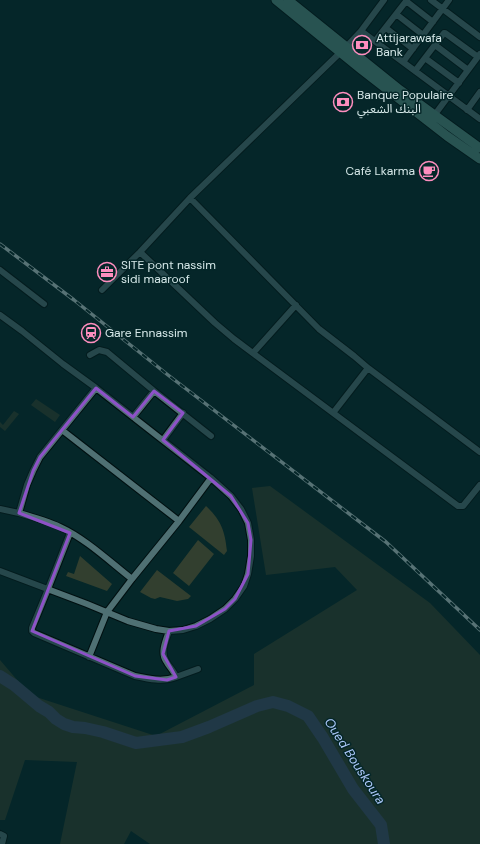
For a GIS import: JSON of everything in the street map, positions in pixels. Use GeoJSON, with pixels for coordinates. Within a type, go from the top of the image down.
{"type":"FeatureCollection","features":[{"type":"Feature","properties":{"kind":"street"},"geometry":{"type":"LineString","coordinates":[[276,0],[400,90],[432,118],[480,148]]}},
{"type":"Feature","properties":{"kind":"street"},"geometry":{"type":"LineString","coordinates":[[288,0],[298,3],[343,49]]}},
{"type":"Feature","properties":{"kind":"street"},"geometry":{"type":"LineString","coordinates":[[102,290],[190,198],[361,31],[384,0]]}},
{"type":"Feature","properties":{"kind":"street"},"geometry":{"type":"LineString","coordinates":[[431,0],[480,37]]}},
{"type":"Feature","properties":{"kind":"street"},"geometry":{"type":"LineString","coordinates":[[403,62],[449,0]]}},
{"type":"Feature","properties":{"kind":"street"},"geometry":{"type":"LineString","coordinates":[[375,41],[406,1],[433,22]]}},
{"type":"Feature","properties":{"kind":"street"},"geometry":{"type":"LineString","coordinates":[[396,14],[423,35]]}},
{"type":"Feature","properties":{"kind":"street"},"geometry":{"type":"LineString","coordinates":[[386,28],[413,49]]}},
{"type":"Feature","properties":{"kind":"street"},"geometry":{"type":"LineString","coordinates":[[361,31],[480,120]]}},
{"type":"Feature","properties":{"kind":"street"},"geometry":{"type":"LineString","coordinates":[[416,71],[444,33],[479,56],[432,118]]}},
{"type":"Feature","properties":{"kind":"street"},"geometry":{"type":"LineString","coordinates":[[435,45],[468,70]]}},
{"type":"Feature","properties":{"kind":"street"},"geometry":{"type":"LineString","coordinates":[[425,58],[459,83]]}},
{"type":"Feature","properties":{"kind":"street"},"geometry":{"type":"LineString","coordinates":[[467,110],[479,96]]}},
{"type":"Feature","properties":{"kind":"street"},"geometry":{"type":"LineString","coordinates":[[432,118],[446,136],[480,159]]}},
{"type":"Feature","properties":{"kind":"street"},"geometry":{"type":"LineString","coordinates":[[190,198],[320,329],[368,368],[480,452]]}},
{"type":"Feature","properties":{"kind":"street"},"geometry":{"type":"LineString","coordinates":[[140,252],[234,339],[458,506],[463,506],[480,485]]}},
{"type":"Feature","properties":{"kind":"street"},"geometry":{"type":"LineString","coordinates":[[0,270],[44,304]]}},
{"type":"Feature","properties":{"kind":"street"},"geometry":{"type":"LineString","coordinates":[[253,353],[296,305]]}},
{"type":"Feature","properties":{"kind":"street"},"geometry":{"type":"LineString","coordinates":[[0,571],[142,626],[169,631],[183,630],[196,626],[225,610],[244,586],[251,556],[251,540],[248,523],[241,509],[231,496],[212,478],[22,331],[1,317]]}},
{"type":"Feature","properties":{"kind":"street"},"geometry":{"type":"LineString","coordinates":[[90,355],[99,350],[107,352],[211,436]]}},
{"type":"Feature","properties":{"kind":"street"},"geometry":{"type":"LineString","coordinates":[[333,413],[368,368]]}},
{"type":"Feature","properties":{"kind":"street"},"geometry":{"type":"LineString","coordinates":[[19,513],[32,471],[40,457],[96,388]]}},
{"type":"Feature","properties":{"kind":"street"},"geometry":{"type":"LineString","coordinates":[[133,417],[154,391]]}},
{"type":"Feature","properties":{"kind":"street"},"geometry":{"type":"LineString","coordinates":[[163,440],[182,413]]}},
{"type":"Feature","properties":{"kind":"street"},"geometry":{"type":"LineString","coordinates":[[62,430],[178,521]]}},
{"type":"Feature","properties":{"kind":"street"},"geometry":{"type":"LineString","coordinates":[[89,657],[107,612],[212,478]]}},
{"type":"Feature","properties":{"kind":"street"},"geometry":{"type":"LineString","coordinates":[[0,509],[48,522],[70,533],[91,547],[132,579]]}},
{"type":"Feature","properties":{"kind":"street"},"geometry":{"type":"LineString","coordinates":[[70,533],[32,631],[135,676],[167,680],[198,669]]}},
{"type":"Feature","properties":{"kind":"street"},"geometry":{"type":"LineString","coordinates":[[169,631],[163,654],[165,661],[175,674],[176,678]]}},
{"type":"Feature","properties":{"kind":"street"},"geometry":{"type":"LineString","coordinates":[[0,834],[4,836],[2,844]]}},
{"type":"Feature","properties":{"kind":"highlighted area"},"geometry":{"type":"Polygon","coordinates":[[[96,388],[133,417],[154,391],[183,413],[163,440],[231,496],[248,523],[251,540],[248,574],[235,599],[225,609],[196,626],[169,631],[163,654],[176,677],[167,680],[135,676],[32,631],[70,533],[19,513],[33,471],[40,457],[96,388]]]}},
{"type":"Feature","properties":{"kind":"green space"},"geometry":{"type":"Polygon","coordinates":[[[36,399],[60,415],[55,422],[31,405],[36,399]]]}},
{"type":"Feature","properties":{"kind":"green space"},"geometry":{"type":"Polygon","coordinates":[[[14,411],[19,414],[5,431],[0,427],[0,422],[3,425],[14,411]]]}},
{"type":"Feature","properties":{"kind":"green space"},"geometry":{"type":"Polygon","coordinates":[[[270,486],[430,603],[480,655],[480,844],[150,844],[131,831],[124,844],[60,844],[77,762],[25,760],[5,820],[0,820],[0,660],[30,695],[156,736],[254,685],[254,654],[357,590],[335,567],[266,575],[252,488],[270,486]]]}},
{"type":"Feature","properties":{"kind":"green space"},"geometry":{"type":"Polygon","coordinates":[[[206,506],[219,521],[221,526],[227,551],[224,555],[189,527],[206,506]]]}},
{"type":"Feature","properties":{"kind":"green space"},"geometry":{"type":"Polygon","coordinates":[[[198,540],[214,554],[189,586],[173,573],[198,540]]]}},
{"type":"Feature","properties":{"kind":"green space"},"geometry":{"type":"Polygon","coordinates":[[[80,556],[112,584],[107,591],[66,576],[68,572],[74,574],[80,556]]]}},
{"type":"Feature","properties":{"kind":"green space"},"geometry":{"type":"Polygon","coordinates":[[[157,570],[191,596],[188,599],[177,601],[160,597],[155,599],[140,592],[157,570]]]}},
{"type":"Feature","properties":{"kind":"waterway","name":"Oued Bouskoura"},"geometry":{"type":"LineString","coordinates":[[0,676],[64,724],[103,732],[136,743],[182,737],[257,706],[273,702],[288,706],[308,716],[323,738],[353,789],[381,825],[384,844]]}},
{"type":"Feature","properties":{"kind":"railway"},"geometry":{"type":"LineString","coordinates":[[0,244],[386,542],[480,630]]}},
{"type":"Feature","properties":{"kind":"place","name":"Attijarawafa Bank"},"geometry":{"type":"Point","coordinates":[362,45]}},
{"type":"Feature","properties":{"kind":"place","name":"Banque Populaire البنك الشعبي"},"geometry":{"type":"Point","coordinates":[343,102]}},
{"type":"Feature","properties":{"kind":"place","name":"Café Lkarma"},"geometry":{"type":"Point","coordinates":[429,171]}},
{"type":"Feature","properties":{"kind":"place","name":"SITE pont nassim sidi maaroof"},"geometry":{"type":"Point","coordinates":[107,272]}},
{"type":"Feature","properties":{"kind":"place","name":"Gare Ennassim"},"geometry":{"type":"Point","coordinates":[91,333]}}]}
